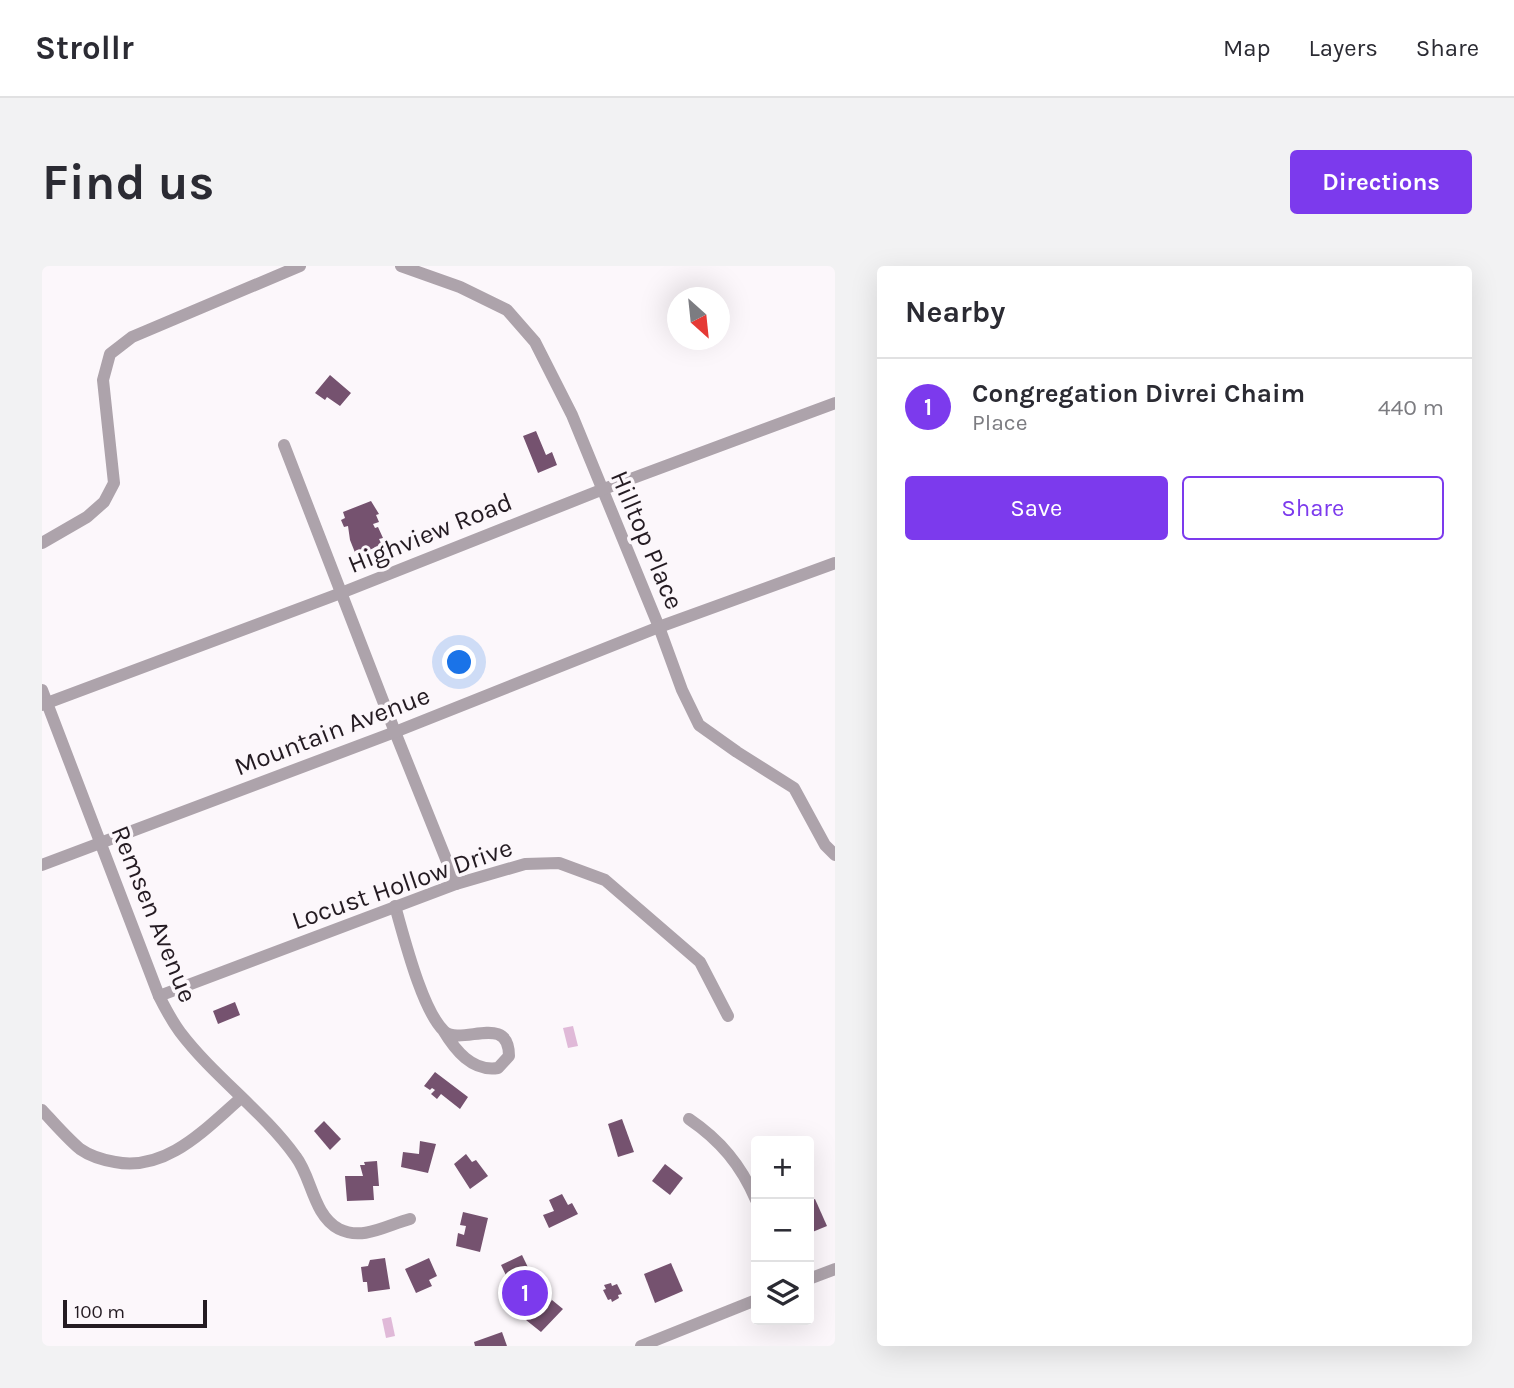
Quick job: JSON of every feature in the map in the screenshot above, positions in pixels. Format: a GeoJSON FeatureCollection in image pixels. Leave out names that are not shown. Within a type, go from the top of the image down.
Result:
{"type":"FeatureCollection","features":[{"type":"Feature","properties":{"kind":"street"},"geometry":{"type":"LineString","coordinates":[[42,543],[87,517],[104,502],[114,483],[103,380],[110,354],[132,337],[300,266]]}},
{"type":"Feature","properties":{"kind":"street","name":"Hilltop Place"},"geometry":{"type":"LineString","coordinates":[[401,266],[428,270],[507,310],[535,342],[572,415],[682,690],[699,725],[794,788],[825,845],[835,855]]}},
{"type":"Feature","properties":{"kind":"street","name":"Highview Road"},"geometry":{"type":"LineString","coordinates":[[45,704],[835,403]]}},
{"type":"Feature","properties":{"kind":"street"},"geometry":{"type":"LineString","coordinates":[[284,445],[456,884]]}},
{"type":"Feature","properties":{"kind":"street","name":"Mountain Avenue"},"geometry":{"type":"LineString","coordinates":[[42,865],[395,732],[659,627],[835,563]]}},
{"type":"Feature","properties":{"kind":"street","name":"Remsen Avenue"},"geometry":{"type":"LineString","coordinates":[[42,690],[45,704],[159,996],[179,1032],[298,1159],[320,1208],[336,1227],[356,1234],[370,1233],[410,1219]]}},
{"type":"Feature","properties":{"kind":"street","name":"Locust Hollow Drive"},"geometry":{"type":"LineString","coordinates":[[159,996],[456,884],[525,864],[559,863],[605,880],[700,962],[728,1016]]}},
{"type":"Feature","properties":{"kind":"street"},"geometry":{"type":"LineString","coordinates":[[395,906],[412,964],[431,1012],[443,1030],[458,1052],[473,1064],[484,1068],[498,1068],[509,1056],[506,1043],[497,1034],[483,1032],[454,1035],[443,1030]]}},
{"type":"Feature","properties":{"kind":"street"},"geometry":{"type":"LineString","coordinates":[[42,1110],[82,1150],[103,1160],[127,1165],[156,1160],[184,1146],[241,1098]]}},
{"type":"Feature","properties":{"kind":"street"},"geometry":{"type":"LineString","coordinates":[[689,1119],[711,1134],[730,1153],[751,1188]]}},
{"type":"Feature","properties":{"kind":"street"},"geometry":{"type":"LineString","coordinates":[[814,1277],[835,1269]]}},
{"type":"Feature","properties":{"kind":"street"},"geometry":{"type":"LineString","coordinates":[[640,1346],[751,1302]]}},
{"type":"Feature","properties":{"kind":"shaded area"},"geometry":{"type":"Polygon","coordinates":[[[573,1026],[578,1046],[568,1048],[563,1028],[573,1026]]]}},
{"type":"Feature","properties":{"kind":"shaded area"},"geometry":{"type":"Polygon","coordinates":[[[391,1317],[395,1336],[386,1338],[382,1319],[391,1317]]]}},
{"type":"Feature","properties":{"kind":"building"},"geometry":{"type":"Polygon","coordinates":[[[330,375],[351,393],[340,406],[315,393],[330,375]]]}},
{"type":"Feature","properties":{"kind":"building"},"geometry":{"type":"Polygon","coordinates":[[[536,431],[546,455],[552,452],[557,465],[538,473],[523,436],[536,431]]]}},
{"type":"Feature","properties":{"kind":"building"},"geometry":{"type":"Polygon","coordinates":[[[371,501],[379,514],[376,515],[379,522],[373,524],[375,528],[378,527],[383,538],[379,539],[382,545],[356,555],[348,526],[344,527],[341,520],[345,518],[343,512],[371,501]]]}},
{"type":"Feature","properties":{"kind":"building"},"geometry":{"type":"Polygon","coordinates":[[[235,1002],[240,1015],[218,1024],[213,1011],[235,1002]]]}},
{"type":"Feature","properties":{"kind":"building"},"geometry":{"type":"Polygon","coordinates":[[[435,1072],[468,1097],[460,1109],[441,1094],[437,1099],[431,1094],[435,1090],[424,1086],[435,1072]]]}},
{"type":"Feature","properties":{"kind":"building"},"geometry":{"type":"Polygon","coordinates":[[[622,1119],[634,1152],[618,1157],[608,1124],[622,1119]]]}},
{"type":"Feature","properties":{"kind":"building"},"geometry":{"type":"Polygon","coordinates":[[[324,1121],[341,1139],[330,1150],[314,1131],[324,1121]]]}},
{"type":"Feature","properties":{"kind":"building"},"geometry":{"type":"Polygon","coordinates":[[[420,1141],[436,1144],[428,1173],[401,1167],[403,1152],[419,1154],[420,1141]]]}},
{"type":"Feature","properties":{"kind":"building"},"geometry":{"type":"Polygon","coordinates":[[[466,1154],[472,1162],[476,1160],[488,1176],[470,1189],[454,1164],[466,1154]]]}},
{"type":"Feature","properties":{"kind":"building"},"geometry":{"type":"Polygon","coordinates":[[[377,1161],[379,1186],[373,1186],[374,1200],[347,1201],[345,1176],[363,1176],[360,1165],[377,1161]]]}},
{"type":"Feature","properties":{"kind":"building"},"geometry":{"type":"Polygon","coordinates":[[[665,1164],[683,1178],[670,1195],[652,1181],[665,1164]]]}},
{"type":"Feature","properties":{"kind":"building"},"geometry":{"type":"Polygon","coordinates":[[[562,1194],[568,1205],[572,1203],[578,1214],[549,1228],[543,1215],[554,1211],[549,1200],[562,1194]]]}},
{"type":"Feature","properties":{"kind":"building"},"geometry":{"type":"Polygon","coordinates":[[[814,1199],[827,1226],[814,1231],[814,1199]]]}},
{"type":"Feature","properties":{"kind":"building"},"geometry":{"type":"Polygon","coordinates":[[[463,1212],[488,1218],[480,1252],[456,1246],[458,1233],[464,1235],[466,1226],[460,1225],[463,1212]]]}},
{"type":"Feature","properties":{"kind":"building"},"geometry":{"type":"Polygon","coordinates":[[[522,1255],[539,1290],[535,1295],[547,1306],[552,1300],[563,1309],[541,1332],[526,1320],[532,1313],[518,1300],[501,1265],[522,1255]]]}},
{"type":"Feature","properties":{"kind":"building"},"geometry":{"type":"Polygon","coordinates":[[[385,1258],[390,1289],[368,1292],[367,1282],[363,1282],[361,1267],[368,1266],[370,1260],[385,1258]]]}},
{"type":"Feature","properties":{"kind":"building"},"geometry":{"type":"Polygon","coordinates":[[[429,1258],[437,1276],[429,1280],[432,1286],[416,1293],[405,1269],[429,1258]]]}},
{"type":"Feature","properties":{"kind":"building"},"geometry":{"type":"Polygon","coordinates":[[[671,1263],[683,1291],[655,1303],[644,1274],[671,1263]]]}},
{"type":"Feature","properties":{"kind":"building"},"geometry":{"type":"Polygon","coordinates":[[[611,1283],[612,1286],[617,1284],[622,1294],[612,1302],[603,1290],[606,1289],[604,1285],[611,1283]]]}},
{"type":"Feature","properties":{"kind":"building"},"geometry":{"type":"Polygon","coordinates":[[[502,1332],[507,1346],[475,1346],[474,1342],[502,1332]]]}},
{"type":"Feature","properties":{"kind":"place","name":"Congregation Divrei Chaim"},"geometry":{"type":"Point","coordinates":[525,1293]}}]}
